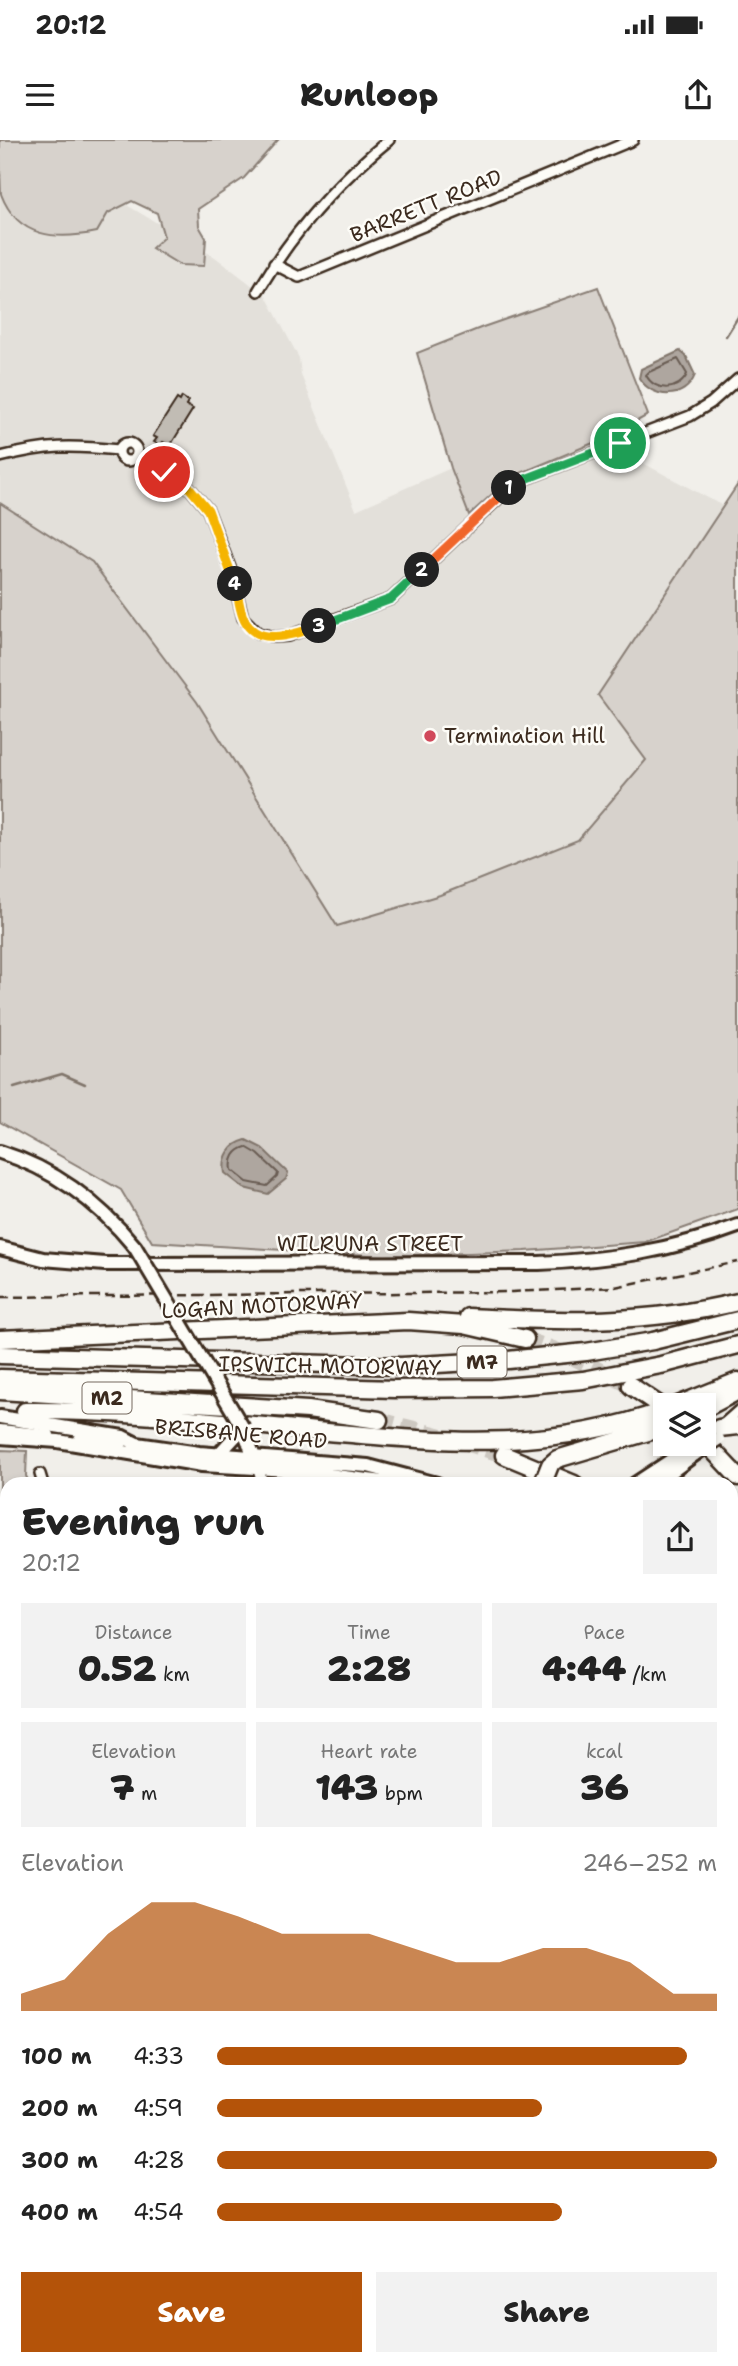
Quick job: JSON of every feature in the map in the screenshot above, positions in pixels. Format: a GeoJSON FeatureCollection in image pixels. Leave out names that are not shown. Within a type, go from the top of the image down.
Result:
{"type":"FeatureCollection","features":[{"type":"Feature","properties":{"kind":"highway"},"geometry":{"type":"LineString","coordinates":[[442,1322],[465,1317],[556,1322],[621,1321],[678,1314],[738,1302]]}},
{"type":"Feature","properties":{"kind":"highway","name":"IPSWICH MOTORWAY"},"geometry":{"type":"LineString","coordinates":[[0,1355],[401,1366],[586,1352],[653,1341],[738,1320]]}},
{"type":"Feature","properties":{"kind":"highway","name":"LOGAN MOTORWAY"},"geometry":{"type":"LineString","coordinates":[[0,1339],[381,1321],[442,1322],[483,1328],[525,1339]]}},
{"type":"Feature","properties":{"kind":"highway","name":"IPSWICH MOTORWAY"},"geometry":{"type":"LineString","coordinates":[[0,1378],[395,1389],[481,1388],[583,1380],[738,1345]]}},
{"type":"Feature","properties":{"kind":"highway"},"geometry":{"type":"LineString","coordinates":[[708,1393],[738,1381]]}},
{"type":"Feature","properties":{"kind":"highway"},"geometry":{"type":"LineString","coordinates":[[631,1386],[653,1402]]}},
{"type":"Feature","properties":{"kind":"highway","name":"M2"},"geometry":{"type":"LineString","coordinates":[[0,1391],[297,1409],[379,1420]]}},
{"type":"Feature","properties":{"kind":"highway"},"geometry":{"type":"LineString","coordinates":[[716,1403],[738,1391]]}},
{"type":"Feature","properties":{"kind":"highway"},"geometry":{"type":"LineString","coordinates":[[25,1411],[93,1412],[471,1442],[571,1436],[653,1414]]}},
{"type":"Feature","properties":{"kind":"highway"},"geometry":{"type":"LineString","coordinates":[[545,1477],[550,1465],[562,1457],[653,1430]]}},
{"type":"Feature","properties":{"kind":"highway"},"geometry":{"type":"LineString","coordinates":[[716,1436],[738,1477]]}},
{"type":"Feature","properties":{"kind":"highway"},"geometry":{"type":"LineString","coordinates":[[504,1455],[557,1477]]}},
{"type":"Feature","properties":{"kind":"main road"},"geometry":{"type":"LineString","coordinates":[[0,1152],[38,1167],[71,1186],[107,1215],[135,1247],[243,1432],[257,1463]]}},
{"type":"Feature","properties":{"kind":"main road","name":"WILRUNA STREET"},"geometry":{"type":"LineString","coordinates":[[0,1248],[43,1259],[105,1264],[538,1263],[594,1261],[653,1253],[738,1226]]}},
{"type":"Feature","properties":{"kind":"main road","name":"BRISBANE ROAD"},"geometry":{"type":"LineString","coordinates":[[0,1417],[123,1437],[137,1444],[341,1477]]}},
{"type":"Feature","properties":{"kind":"main road"},"geometry":{"type":"LineString","coordinates":[[218,1455],[243,1432]]}},
{"type":"Feature","properties":{"kind":"main road","name":"BRISBANE ROAD"},"geometry":{"type":"LineString","coordinates":[[0,1437],[58,1441],[202,1465],[257,1463],[368,1466],[410,1477]]}},
{"type":"Feature","properties":{"kind":"main road"},"geometry":{"type":"LineString","coordinates":[[646,1477],[680,1456]]}},
{"type":"Feature","properties":{"kind":"main road"},"geometry":{"type":"LineString","coordinates":[[663,1477],[689,1456]]}},
{"type":"Feature","properties":{"kind":"main road"},"geometry":{"type":"LineString","coordinates":[[291,1477],[300,1472]]}},
{"type":"Feature","properties":{"kind":"street"},"geometry":{"type":"LineString","coordinates":[[258,291],[310,215],[348,174],[388,140]]}},
{"type":"Feature","properties":{"kind":"street","name":"BARRETT ROAD"},"geometry":{"type":"LineString","coordinates":[[274,264],[299,277],[632,140]]}},
{"type":"Feature","properties":{"kind":"street"},"geometry":{"type":"LineString","coordinates":[[0,457],[67,445],[120,450],[125,443],[130,443],[137,448],[136,456],[188,486],[208,510],[231,570],[243,618],[258,633],[275,637],[297,634],[391,599],[515,483],[690,416],[711,403],[738,379]]}},
{"type":"Feature","properties":{"kind":"street"},"geometry":{"type":"LineString","coordinates":[[0,1430],[137,1444]]}},
{"type":"Feature","properties":{"kind":"street"},"geometry":{"type":"LineString","coordinates":[[257,1463],[261,1477]]}},
{"type":"Feature","properties":{"kind":"shaded area"},"geometry":{"type":"Polygon","coordinates":[[[0,140],[16,140],[215,257],[266,296],[299,358],[301,375],[356,510],[451,468],[470,514],[511,477],[610,436],[626,454],[723,506],[598,695],[646,760],[578,840],[440,895],[337,926],[197,702],[92,562],[0,503],[0,140]]]}},
{"type":"Feature","properties":{"kind":"shaded area"},"geometry":{"type":"Polygon","coordinates":[[[0,140],[278,140],[244,178],[198,209],[199,226],[206,238],[204,266],[180,265],[152,248],[164,237],[157,213],[132,201],[108,213],[97,232],[68,236],[40,233],[28,228],[8,209],[1,194],[0,140]]]}},
{"type":"Feature","properties":{"kind":"shaded area"},"geometry":{"type":"Polygon","coordinates":[[[598,287],[648,415],[610,436],[511,477],[469,515],[451,468],[417,353],[598,287]]]}},
{"type":"Feature","properties":{"kind":"shaded area"},"geometry":{"type":"Polygon","coordinates":[[[738,484],[738,1209],[645,1242],[525,1251],[385,1256],[152,1242],[121,1190],[0,1122],[0,503],[92,562],[197,702],[337,926],[440,895],[578,840],[646,760],[598,695],[738,484]]]}},
{"type":"Feature","properties":{"kind":"shaded area"},"geometry":{"type":"Polygon","coordinates":[[[0,1450],[27,1451],[26,1477],[0,1477],[0,1450]]]}},
{"type":"Feature","properties":{"kind":"water"},"geometry":{"type":"Polygon","coordinates":[[[680,351],[686,356],[695,375],[684,389],[676,393],[660,393],[645,385],[639,378],[641,369],[680,351]]]}},
{"type":"Feature","properties":{"kind":"water"},"geometry":{"type":"Polygon","coordinates":[[[246,1140],[262,1148],[288,1173],[286,1179],[268,1194],[244,1188],[225,1173],[228,1152],[246,1140]]]}},
{"type":"Feature","properties":{"kind":"building"},"geometry":{"type":"Polygon","coordinates":[[[182,397],[188,401],[186,405],[193,409],[170,446],[163,442],[160,445],[154,442],[157,438],[153,436],[177,399],[180,401],[182,397]]]}},
{"type":"Feature","properties":{"kind":"waterway"},"geometry":{"type":"LineString","coordinates":[[726,336],[738,317]]}},
{"type":"Feature","properties":{"kind":"waterway"},"geometry":{"type":"LineString","coordinates":[[14,1088],[62,1074],[85,1084]]}},
{"type":"Feature","properties":{"kind":"tunnel"},"geometry":{"type":"LineString","coordinates":[[525,1339],[564,1353],[631,1386]]}},
{"type":"Feature","properties":{"kind":"tunnel"},"geometry":{"type":"LineString","coordinates":[[379,1420],[442,1436]]}},
{"type":"Feature","properties":{"kind":"tunnel"},"geometry":{"type":"LineString","coordinates":[[463,1442],[504,1455]]}},
{"type":"Feature","properties":{"kind":"railway"},"geometry":{"type":"LineString","coordinates":[[0,1297],[512,1292],[615,1287],[738,1262]]}},
{"type":"Feature","properties":{"kind":"place","name":"Termination Hill"},"geometry":{"type":"Point","coordinates":[430,736]}},
{"type":"Feature","properties":{"kind":"route"},"geometry":{"type":"LineString","coordinates":[[164,472],[188,486],[208,510],[231,570],[243,618],[258,633],[275,637],[297,634],[391,599],[515,483],[620,443]]}}]}
